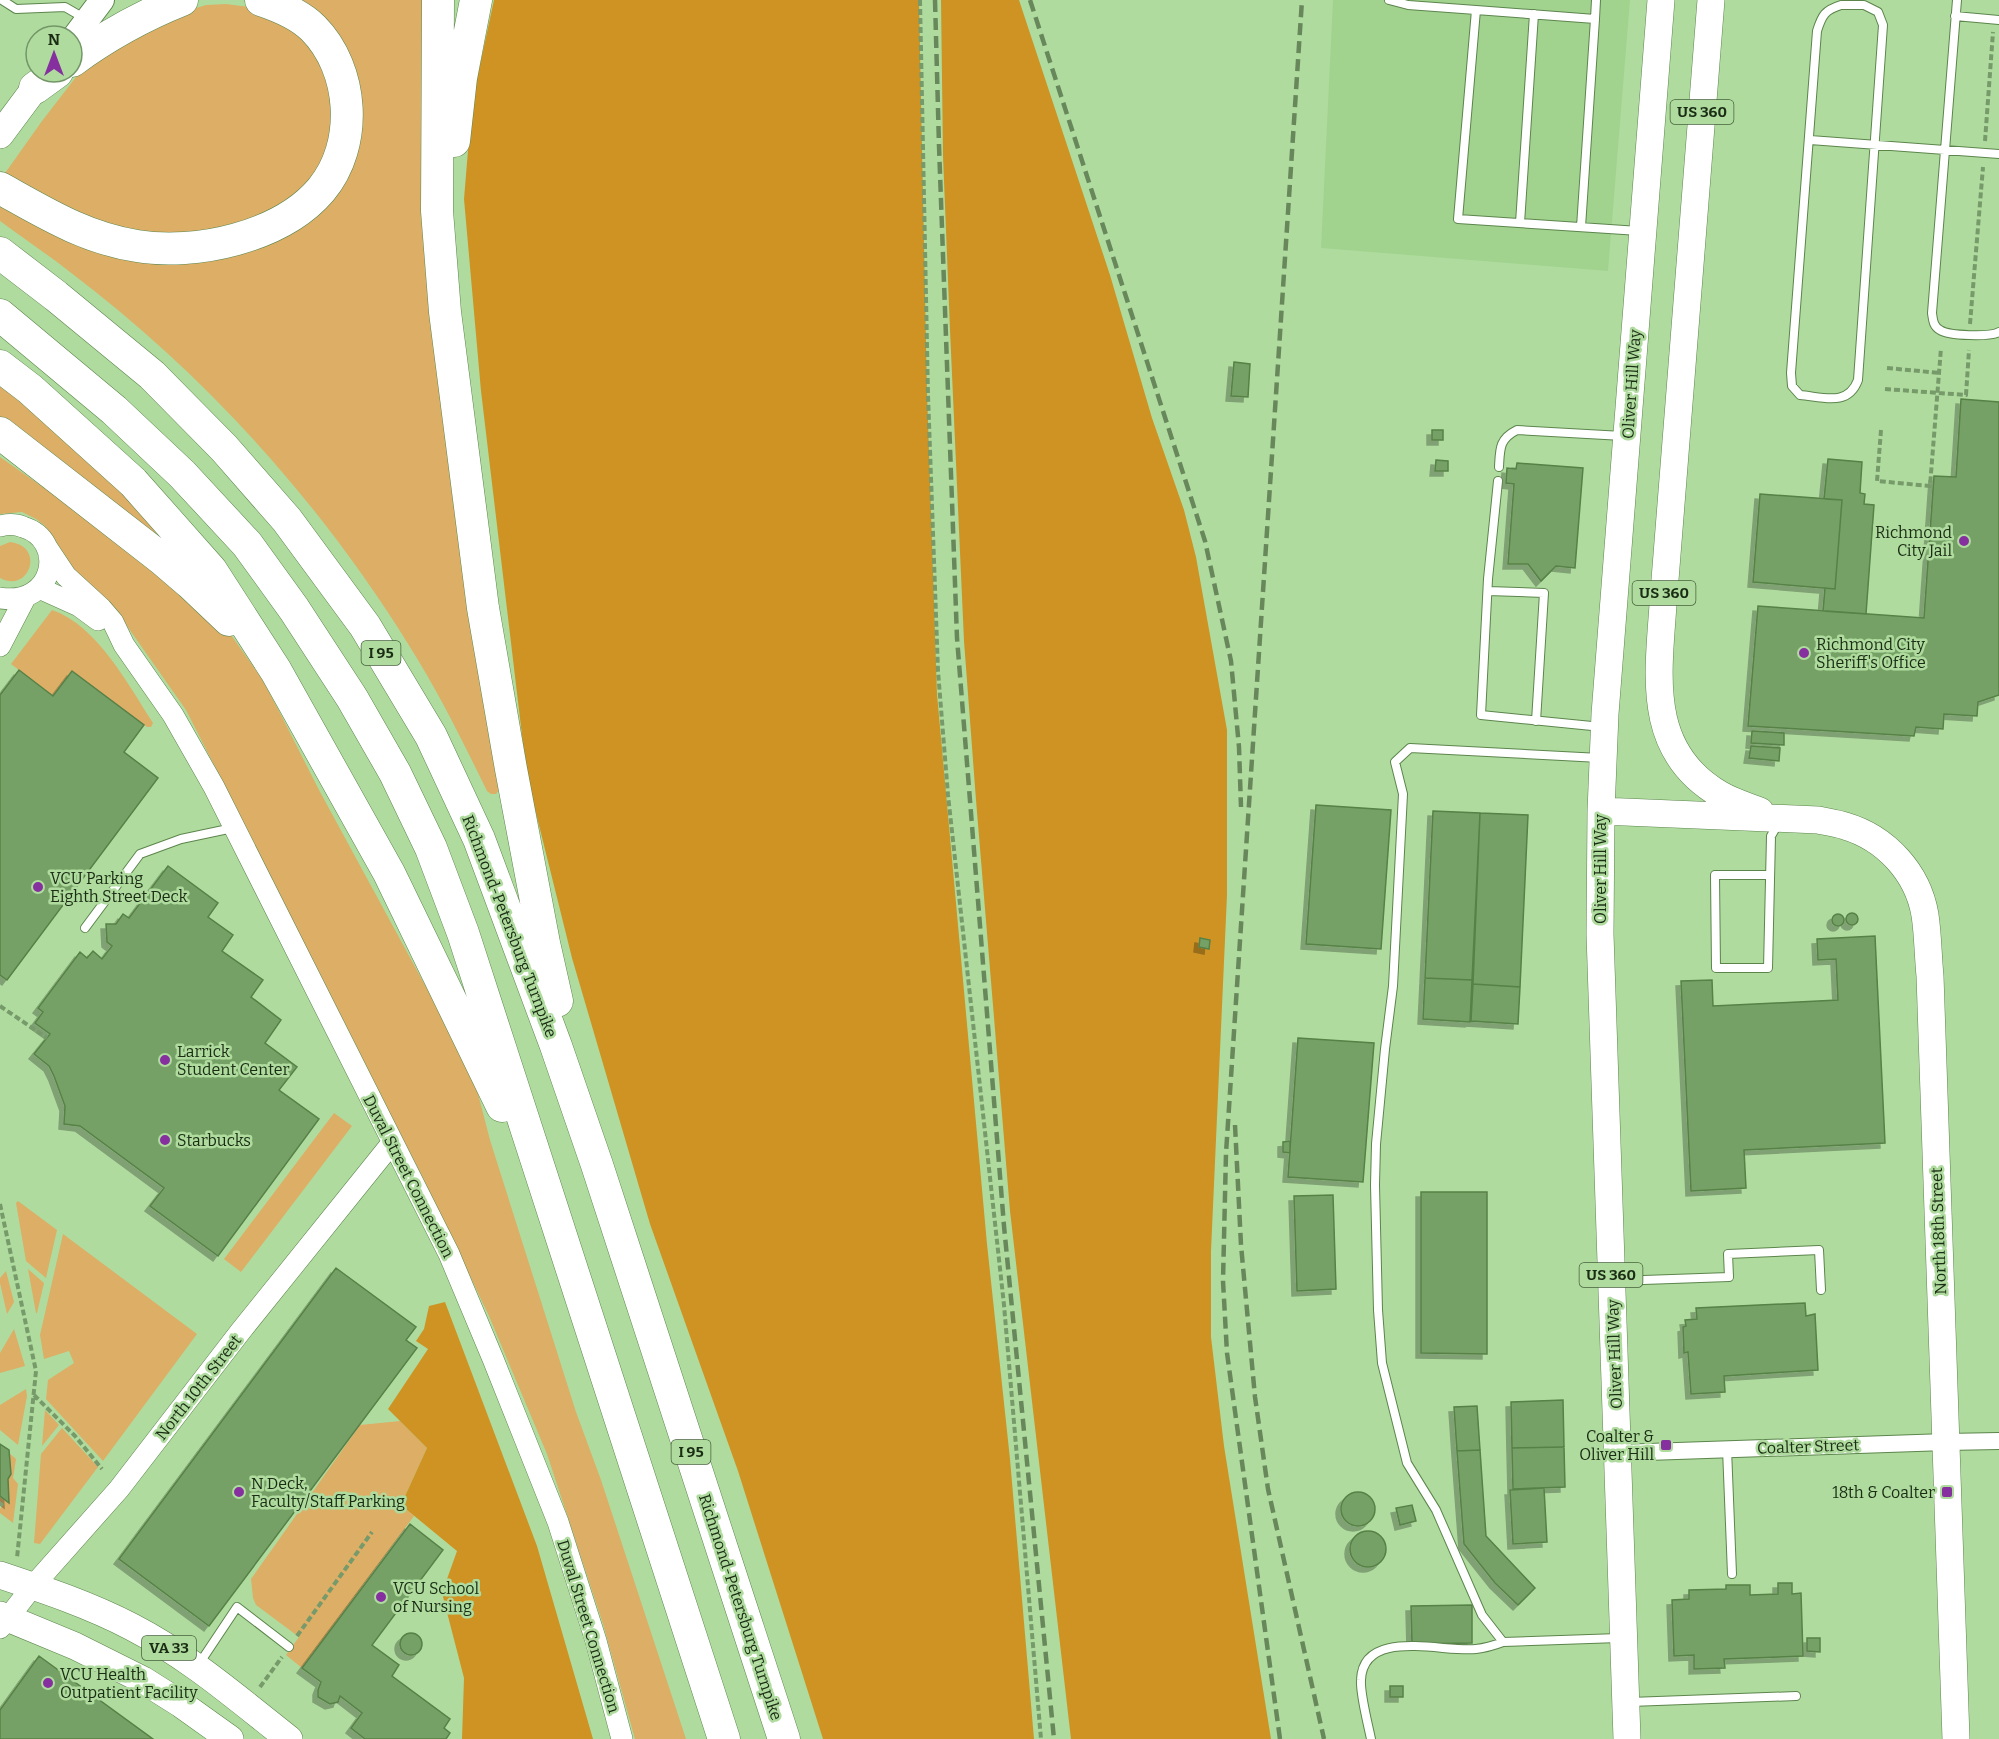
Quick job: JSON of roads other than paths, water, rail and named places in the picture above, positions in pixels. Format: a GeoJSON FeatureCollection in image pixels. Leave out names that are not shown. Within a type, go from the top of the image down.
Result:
{"type":"FeatureCollection","features":[{"type":"Feature","properties":{"kind":"highway"},"geometry":{"type":"LineString","coordinates":[[84,53],[119,30],[168,6],[201,0]]}},
{"type":"Feature","properties":{"kind":"highway"},"geometry":{"type":"LineString","coordinates":[[0,188],[66,225],[106,240],[138,247],[171,250],[209,245],[243,237],[271,226],[298,211],[322,189],[333,173],[341,154],[346,117],[345,96],[335,59],[312,27],[295,14],[261,0]]}},
{"type":"Feature","properties":{"kind":"highway"},"geometry":{"type":"LineString","coordinates":[[438,0],[437,211],[445,312],[483,608],[544,943],[597,1165]]}},
{"type":"Feature","properties":{"kind":"highway"},"geometry":{"type":"LineString","coordinates":[[445,312],[456,117],[476,0]]}},
{"type":"Feature","properties":{"kind":"highway","name":"Richmond-Petersburg Turnpike"},"geometry":{"type":"LineString","coordinates":[[0,253],[152,375],[224,448],[287,520],[365,626],[431,736],[479,838],[556,1046],[784,1739]]}},
{"type":"Feature","properties":{"kind":"highway"},"geometry":{"type":"LineString","coordinates":[[0,315],[114,410],[198,491],[247,544],[294,609],[352,698],[395,773],[431,848],[463,933],[724,1739]]}},
{"type":"Feature","properties":{"kind":"highway"},"geometry":{"type":"LineString","coordinates":[[0,366],[30,389],[133,482],[211,570],[276,671],[389,873],[548,1198]]}},
{"type":"Feature","properties":{"kind":"highway"},"geometry":{"type":"LineString","coordinates":[[0,433],[190,583],[218,609],[276,671]]}},
{"type":"Feature","properties":{"kind":"main road"},"geometry":{"type":"LineString","coordinates":[[84,24],[102,0]]}},
{"type":"Feature","properties":{"kind":"main road","name":"Oliver Hill Way"},"geometry":{"type":"LineString","coordinates":[[1628,1739],[1600,934],[1600,811],[1626,436],[1661,0]]}},
{"type":"Feature","properties":{"kind":"main road","name":"US 360"},"geometry":{"type":"LineString","coordinates":[[1711,0],[1663,604],[1659,696],[1666,732],[1674,748],[1695,776],[1722,795],[1781,818]]}},
{"type":"Feature","properties":{"kind":"main road"},"geometry":{"type":"LineString","coordinates":[[0,135],[41,84]]}},
{"type":"Feature","properties":{"kind":"main road","name":"North 18th Street"},"geometry":{"type":"LineString","coordinates":[[1600,811],[1818,820],[1844,825],[1882,844],[1898,859],[1915,884],[1925,913],[1930,976],[1956,1739]]}},
{"type":"Feature","properties":{"kind":"main road","name":"VA 33"},"geometry":{"type":"LineString","coordinates":[[16,1580],[112,1617],[155,1640],[197,1667],[289,1739]]}},
{"type":"Feature","properties":{"kind":"main road","name":"VA 33"},"geometry":{"type":"LineString","coordinates":[[3,1620],[75,1646],[143,1680],[230,1739]]}},
{"type":"Feature","properties":{"kind":"street","name":"Duval Street Connection"},"geometry":{"type":"LineString","coordinates":[[0,526],[17,525],[29,528],[39,536],[66,576],[113,622],[124,645],[173,715],[214,787],[449,1254],[558,1522],[596,1641],[622,1739]]}},
{"type":"Feature","properties":{"kind":"street"},"geometry":{"type":"LineString","coordinates":[[0,646],[19,612],[49,571],[50,559],[46,546]]}},
{"type":"Feature","properties":{"kind":"street","name":"Duval Street Connection"},"geometry":{"type":"LineString","coordinates":[[32,593],[79,606],[102,623],[124,645]]}},
{"type":"Feature","properties":{"kind":"street"},"geometry":{"type":"LineString","coordinates":[[0,598],[12,600],[32,593]]}},
{"type":"Feature","properties":{"kind":"street","name":"North 10th Street"},"geometry":{"type":"LineString","coordinates":[[3,1620],[16,1580],[119,1490],[240,1332],[392,1143]]}},
{"type":"Feature","properties":{"kind":"street","name":"Coalter Street"},"geometry":{"type":"LineString","coordinates":[[1618,1453],[1999,1441]]}},
{"type":"Feature","properties":{"kind":"lane"},"geometry":{"type":"LineString","coordinates":[[2,0],[16,9],[63,3],[87,20]]}},
{"type":"Feature","properties":{"kind":"lane"},"geometry":{"type":"LineString","coordinates":[[1389,0],[1408,4],[1595,19]]}},
{"type":"Feature","properties":{"kind":"lane"},"geometry":{"type":"LineString","coordinates":[[1581,227],[1596,0]]}},
{"type":"Feature","properties":{"kind":"lane"},"geometry":{"type":"LineString","coordinates":[[1957,0],[1933,322],[1937,329],[1944,332],[1987,336],[1999,332]]}},
{"type":"Feature","properties":{"kind":"lane"},"geometry":{"type":"LineString","coordinates":[[1864,4],[1878,12],[1882,25],[1858,380],[1854,391],[1842,398],[1800,395],[1792,386],[1791,373],[1810,140],[1817,31],[1821,18],[1830,8],[1864,4]]}},
{"type":"Feature","properties":{"kind":"lane"},"geometry":{"type":"LineString","coordinates":[[1476,10],[1458,219],[1642,231]]}},
{"type":"Feature","properties":{"kind":"lane"},"geometry":{"type":"LineString","coordinates":[[1521,223],[1534,14]]}},
{"type":"Feature","properties":{"kind":"lane"},"geometry":{"type":"LineString","coordinates":[[1955,16],[1999,20]]}},
{"type":"Feature","properties":{"kind":"lane"},"geometry":{"type":"LineString","coordinates":[[1810,140],[1999,154]]}},
{"type":"Feature","properties":{"kind":"lane"},"geometry":{"type":"LineString","coordinates":[[1499,467],[1500,449],[1506,435],[1517,430],[1626,436]]}},
{"type":"Feature","properties":{"kind":"lane"},"geometry":{"type":"LineString","coordinates":[[1498,481],[1488,591],[1481,715],[1605,728]]}},
{"type":"Feature","properties":{"kind":"lane"},"geometry":{"type":"LineString","coordinates":[[1488,591],[1544,593],[1536,721]]}},
{"type":"Feature","properties":{"kind":"lane"},"geometry":{"type":"LineString","coordinates":[[1503,1642],[1482,1615],[1436,1510],[1407,1463],[1382,1363],[1378,1311],[1375,1185],[1376,1144],[1393,986],[1403,794],[1395,762],[1410,747],[1603,758]]}},
{"type":"Feature","properties":{"kind":"lane"},"geometry":{"type":"LineString","coordinates":[[1770,875],[1715,875],[1716,968],[1768,968],[1771,836],[1781,818]]}},
{"type":"Feature","properties":{"kind":"lane"},"geometry":{"type":"LineString","coordinates":[[85,928],[140,854],[181,838],[234,828]]}},
{"type":"Feature","properties":{"kind":"lane"},"geometry":{"type":"LineString","coordinates":[[1612,1282],[1729,1276],[1728,1254],[1819,1250],[1821,1290]]}},
{"type":"Feature","properties":{"kind":"lane"},"geometry":{"type":"LineString","coordinates":[[1727,1449],[1732,1574]]}},
{"type":"Feature","properties":{"kind":"lane"},"geometry":{"type":"LineString","coordinates":[[197,1667],[237,1607],[289,1647]]}},
{"type":"Feature","properties":{"kind":"lane"},"geometry":{"type":"LineString","coordinates":[[1371,1739],[1361,1680],[1365,1662],[1381,1649],[1403,1646],[1476,1649],[1503,1642],[1624,1638]]}},
{"type":"Feature","properties":{"kind":"lane"},"geometry":{"type":"LineString","coordinates":[[1626,1702],[1796,1696]]}},
{"type":"Feature","properties":{"kind":"railway"},"geometry":{"type":"LineString","coordinates":[[935,0],[957,638],[1004,1226],[1054,1739]]}},
{"type":"Feature","properties":{"kind":"railway"},"geometry":{"type":"LineString","coordinates":[[1030,0],[1205,541],[1231,661],[1239,747],[1241,807]]}},
{"type":"Feature","properties":{"kind":"railway"},"geometry":{"type":"LineString","coordinates":[[1280,1739],[1227,1353],[1223,1281],[1226,1153],[1302,0]]}},
{"type":"Feature","properties":{"kind":"railway"},"geometry":{"type":"LineString","coordinates":[[1235,1125],[1241,1245],[1255,1397],[1268,1489],[1324,1739]]}},
{"type":"Feature","properties":{"kind":"place","name":"Richmond City Jail"},"geometry":{"type":"Point","coordinates":[1964,541]}},
{"type":"Feature","properties":{"kind":"place","name":"Richmond City Sheriff's Office"},"geometry":{"type":"Point","coordinates":[1804,653]}},
{"type":"Feature","properties":{"kind":"place","name":"VCU Parking Eighth Street Deck"},"geometry":{"type":"Point","coordinates":[38,887]}},
{"type":"Feature","properties":{"kind":"place","name":"Larrick Student Center"},"geometry":{"type":"Point","coordinates":[165,1060]}},
{"type":"Feature","properties":{"kind":"place","name":"Starbucks"},"geometry":{"type":"Point","coordinates":[165,1140]}},
{"type":"Feature","properties":{"kind":"place","name":"Coalter & Oliver Hill"},"geometry":{"type":"Point","coordinates":[1666,1445]}},
{"type":"Feature","properties":{"kind":"place","name":"N Deck, Faculty/Staff Parking"},"geometry":{"type":"Point","coordinates":[239,1492]}},
{"type":"Feature","properties":{"kind":"place","name":"18th & Coalter"},"geometry":{"type":"Point","coordinates":[1947,1492]}},
{"type":"Feature","properties":{"kind":"place","name":"VCU School of Nursing"},"geometry":{"type":"Point","coordinates":[381,1597]}},
{"type":"Feature","properties":{"kind":"place","name":"VCU Health Outpatient Facility"},"geometry":{"type":"Point","coordinates":[48,1683]}}]}
